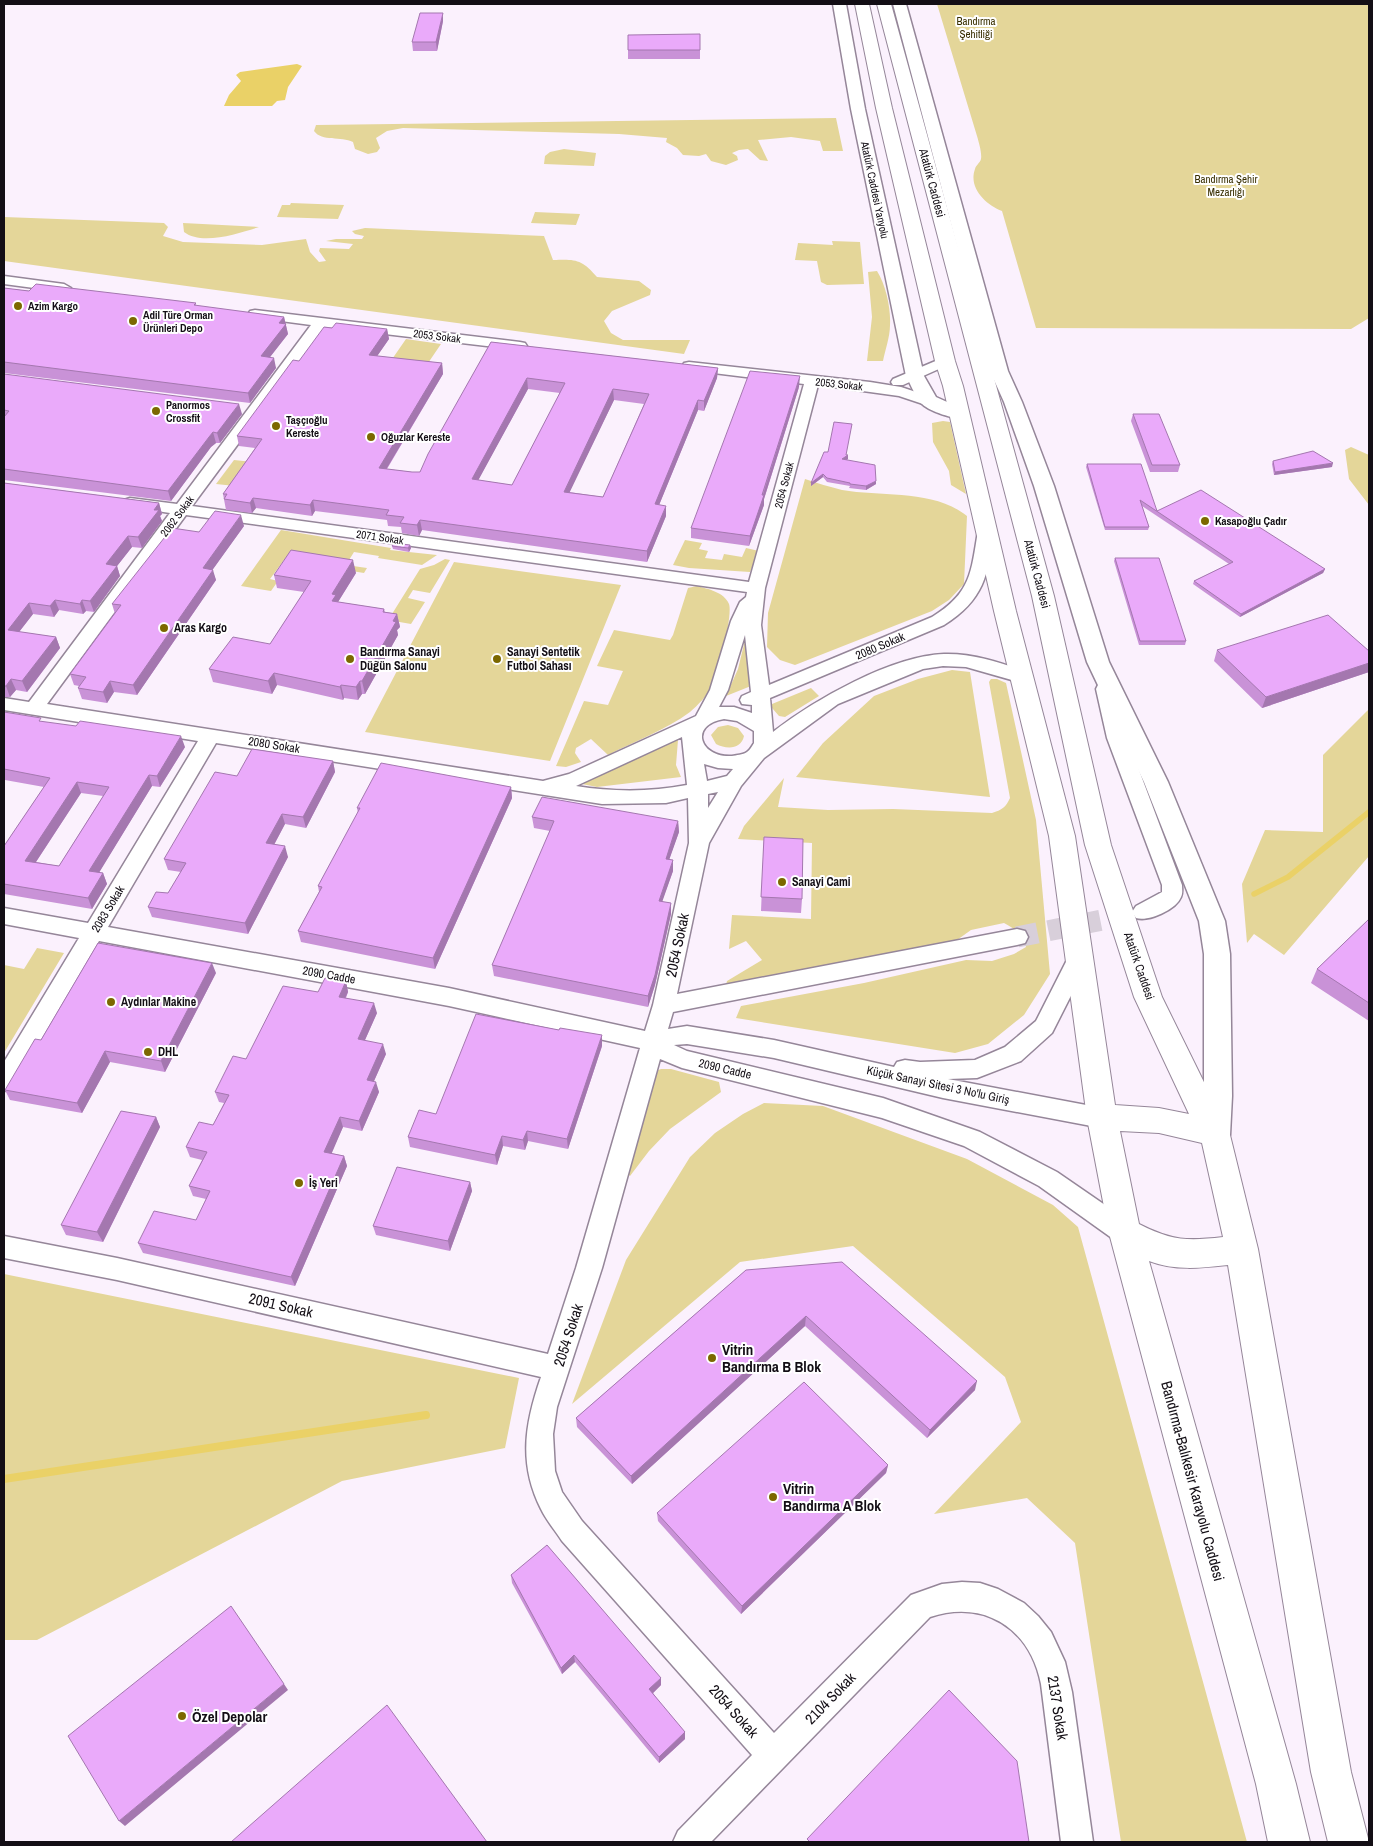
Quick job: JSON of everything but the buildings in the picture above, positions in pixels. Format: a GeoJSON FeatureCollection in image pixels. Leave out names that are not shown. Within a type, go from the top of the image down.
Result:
{"type":"FeatureCollection","features":[{"type":"Feature","properties":{"kind":"highway"},"geometry":{"type":"LineString","coordinates":[[862,4],[884,108],[1062,836],[1102,1118],[1165,1120],[1192,1126],[1215,1135],[1242,1249],[1331,1772],[1349,1842]]}},
{"type":"Feature","properties":{"kind":"highway","name":"Atatürk Caddesi"},"geometry":{"type":"LineString","coordinates":[[884,4],[1043,596],[1098,845],[1148,997],[1215,1135]]}},
{"type":"Feature","properties":{"kind":"highway","name":"Bandırma-Balıkesir Karayolu Caddesi"},"geometry":{"type":"LineString","coordinates":[[1102,1118],[1125,1233],[1276,1784],[1289,1842]]}},
{"type":"Feature","properties":{"kind":"highway"},"geometry":{"type":"LineString","coordinates":[[1125,1233],[1158,1250],[1193,1255],[1242,1249]]}},
{"type":"Feature","properties":{"kind":"main road","name":"Atatürk Caddesi Yanyolu"},"geometry":{"type":"LineString","coordinates":[[838,4],[858,109],[916,376],[929,400]]}},
{"type":"Feature","properties":{"kind":"main road","name":"Atatürk Caddesi"},"geometry":{"type":"LineString","coordinates":[[899,4],[999,371],[1013,402],[1044,486],[1098,662],[1156,782],[1212,921],[1217,954],[1218,1066],[1215,1135]]}},
{"type":"Feature","properties":{"kind":"main road"},"geometry":{"type":"LineString","coordinates":[[929,400],[958,414]]}},
{"type":"Feature","properties":{"kind":"street"},"geometry":{"type":"LineString","coordinates":[[4,280],[75,290]]}},
{"type":"Feature","properties":{"kind":"street","name":"2053 Sokak"},"geometry":{"type":"LineString","coordinates":[[241,312],[535,348]]}},
{"type":"Feature","properties":{"kind":"street","name":"2062 Sokak"},"geometry":{"type":"LineString","coordinates":[[34,708],[320,323]]}},
{"type":"Feature","properties":{"kind":"street"},"geometry":{"type":"LineString","coordinates":[[870,387],[898,382],[916,376],[945,361]]}},
{"type":"Feature","properties":{"kind":"street","name":"2053 Sokak"},"geometry":{"type":"LineString","coordinates":[[676,365],[870,387]]}},
{"type":"Feature","properties":{"kind":"street","name":"2054 Sokak"},"geometry":{"type":"LineString","coordinates":[[699,843],[733,782],[764,744],[765,736],[762,728],[758,664],[752,626],[756,588],[812,381]]}},
{"type":"Feature","properties":{"kind":"street"},"geometry":{"type":"LineString","coordinates":[[870,387],[909,394],[929,400]]}},
{"type":"Feature","properties":{"kind":"street"},"geometry":{"type":"LineString","coordinates":[[236,407],[256,410]]}},
{"type":"Feature","properties":{"kind":"street","name":"2071 Sokak"},"geometry":{"type":"LineString","coordinates":[[112,500],[756,588]]}},
{"type":"Feature","properties":{"kind":"street","name":"2080 Sokak"},"geometry":{"type":"LineString","coordinates":[[722,713],[760,695],[938,621],[961,605],[974,586],[981,562],[986,531]]}},
{"type":"Feature","properties":{"kind":"street","name":"2054 Sokak"},"geometry":{"type":"LineString","coordinates":[[756,588],[740,621],[719,690],[691,735],[698,790],[699,843],[664,1004],[589,1268],[544,1408],[539,1434],[541,1471],[551,1500],[572,1531],[774,1756]]}},
{"type":"Feature","properties":{"kind":"street"},"geometry":{"type":"LineString","coordinates":[[692,743],[697,751],[716,762],[728,763],[755,755],[799,721],[833,699],[894,672],[933,661],[964,662],[982,665],[998,668],[1022,677]]}},
{"type":"Feature","properties":{"kind":"street"},"geometry":{"type":"LineString","coordinates":[[1098,662],[1117,738],[1172,885],[1172,894],[1165,902],[1155,908],[1142,912]]}},
{"type":"Feature","properties":{"kind":"street"},"geometry":{"type":"LineString","coordinates":[[758,664],[772,674],[801,678]]}},
{"type":"Feature","properties":{"kind":"street","name":"2080 Sokak"},"geometry":{"type":"LineString","coordinates":[[4,704],[602,797],[666,796],[733,782]]}},
{"type":"Feature","properties":{"kind":"street"},"geometry":{"type":"LineString","coordinates":[[702,720],[722,713],[746,716],[762,728]]}},
{"type":"Feature","properties":{"kind":"street","name":"2080 Sokak"},"geometry":{"type":"LineString","coordinates":[[543,788],[574,780],[702,720]]}},
{"type":"Feature","properties":{"kind":"street","name":"2083 Sokak"},"geometry":{"type":"LineString","coordinates":[[4,1082],[211,736]]}},
{"type":"Feature","properties":{"kind":"street","name":"2090 Cadde"},"geometry":{"type":"LineString","coordinates":[[4,916],[449,996],[653,1042],[682,1060],[772,1080]]}},
{"type":"Feature","properties":{"kind":"street"},"geometry":{"type":"LineString","coordinates":[[664,1004],[1017,937]]}},
{"type":"Feature","properties":{"kind":"street"},"geometry":{"type":"LineString","coordinates":[[831,1060],[920,1071],[977,1069],[1004,1058],[1013,1054],[1044,1027],[1079,958]]}},
{"type":"Feature","properties":{"kind":"street","name":"2090 Cadde"},"geometry":{"type":"LineString","coordinates":[[653,1042],[674,1036],[687,1035],[774,1049]]}},
{"type":"Feature","properties":{"kind":"street"},"geometry":{"type":"LineString","coordinates":[[774,1049],[780,1056],[782,1064],[779,1072],[772,1080],[884,1108],[972,1139],[1048,1179],[1125,1233]]}},
{"type":"Feature","properties":{"kind":"street","name":"Küçük Sanayi Sitesi 3 No'lu Giriş"},"geometry":{"type":"LineString","coordinates":[[774,1049],[831,1060],[943,1088],[1102,1118]]}},
{"type":"Feature","properties":{"kind":"street","name":"2091 Sokak"},"geometry":{"type":"LineString","coordinates":[[4,1247],[117,1269],[557,1368]]}},
{"type":"Feature","properties":{"kind":"street","name":"2104 Sokak"},"geometry":{"type":"LineString","coordinates":[[689,1842],[921,1604],[940,1597],[960,1595],[989,1600]]}},
{"type":"Feature","properties":{"kind":"street","name":"2137 Sokak"},"geometry":{"type":"LineString","coordinates":[[989,1600],[1017,1616],[1037,1637],[1051,1664],[1057,1693],[1077,1842]]}},
{"type":"Feature","properties":{"kind":"green space","name":"Bandırma Şehir Mezarlığı"},"geometry":{"type":"Polygon","coordinates":[[[937,4],[1369,4],[1369,318],[1351,329],[1036,328],[1002,211],[990,205],[980,195],[974,183],[975,169],[981,159],[980,148],[937,4]]]}},
{"type":"Feature","properties":{"kind":"green space"},"geometry":{"type":"Polygon","coordinates":[[[836,118],[843,151],[823,151],[820,141],[791,137],[758,140],[768,161],[760,160],[748,149],[732,153],[737,156],[738,160],[726,165],[711,161],[706,154],[699,156],[683,155],[677,148],[666,142],[667,138],[619,134],[403,128],[387,131],[376,138],[380,148],[377,152],[368,154],[355,149],[353,142],[322,137],[314,131],[316,125],[836,118]]]}},
{"type":"Feature","properties":{"kind":"green space"},"geometry":{"type":"Polygon","coordinates":[[[564,149],[596,153],[594,166],[544,164],[545,156],[550,152],[564,149]]]}},
{"type":"Feature","properties":{"kind":"green space"},"geometry":{"type":"Polygon","coordinates":[[[291,203],[344,205],[338,219],[277,217],[282,205],[290,205],[291,203]]]}},
{"type":"Feature","properties":{"kind":"green space"},"geometry":{"type":"Polygon","coordinates":[[[535,212],[580,214],[576,225],[531,223],[535,212]]]}},
{"type":"Feature","properties":{"kind":"green space"},"geometry":{"type":"Polygon","coordinates":[[[4,217],[164,223],[168,227],[163,236],[183,242],[262,245],[306,239],[310,252],[319,262],[326,261],[319,251],[320,248],[349,249],[353,244],[326,241],[362,239],[364,236],[355,234],[352,231],[365,228],[544,236],[553,260],[578,261],[597,277],[639,281],[651,290],[650,295],[612,311],[604,321],[611,333],[623,340],[690,340],[684,354],[4,261],[4,217]]]}},
{"type":"Feature","properties":{"kind":"green space"},"geometry":{"type":"Polygon","coordinates":[[[183,223],[259,227],[221,237],[201,238],[184,232],[183,223]]]}},
{"type":"Feature","properties":{"kind":"green space"},"geometry":{"type":"Polygon","coordinates":[[[832,241],[860,242],[864,284],[827,285],[821,282],[817,261],[795,260],[798,243],[833,245],[832,241]]]}},
{"type":"Feature","properties":{"kind":"green space"},"geometry":{"type":"Polygon","coordinates":[[[877,271],[887,297],[890,312],[890,330],[883,361],[867,361],[872,317],[868,272],[877,271]]]}},
{"type":"Feature","properties":{"kind":"green space"},"geometry":{"type":"Polygon","coordinates":[[[406,339],[441,344],[424,369],[388,365],[406,339]]]}},
{"type":"Feature","properties":{"kind":"green space"},"geometry":{"type":"Polygon","coordinates":[[[950,422],[966,494],[951,485],[949,471],[933,442],[932,423],[950,422]]]}},
{"type":"Feature","properties":{"kind":"green space"},"geometry":{"type":"Polygon","coordinates":[[[1351,447],[1369,455],[1369,505],[1349,479],[1345,450],[1351,447]]]}},
{"type":"Feature","properties":{"kind":"green space"},"geometry":{"type":"Polygon","coordinates":[[[234,460],[253,462],[235,486],[216,484],[234,460]]]}},
{"type":"Feature","properties":{"kind":"green space"},"geometry":{"type":"Polygon","coordinates":[[[805,479],[842,490],[923,498],[954,507],[967,516],[964,584],[949,600],[932,611],[795,665],[780,660],[767,647],[768,613],[805,479]]]}},
{"type":"Feature","properties":{"kind":"green space"},"geometry":{"type":"Polygon","coordinates":[[[281,530],[391,548],[390,550],[437,555],[422,565],[354,552],[346,565],[367,568],[364,573],[284,560],[270,579],[278,581],[271,591],[241,586],[281,530]]]}},
{"type":"Feature","properties":{"kind":"green space"},"geometry":{"type":"Polygon","coordinates":[[[685,540],[702,543],[699,549],[708,551],[705,558],[722,560],[724,554],[742,557],[746,548],[759,551],[750,572],[689,568],[673,565],[685,540]]]}},
{"type":"Feature","properties":{"kind":"green space"},"geometry":{"type":"Polygon","coordinates":[[[445,559],[450,560],[430,593],[413,590],[408,598],[425,602],[411,624],[342,612],[392,614],[420,569],[445,559]]]}},
{"type":"Feature","properties":{"kind":"green space","name":"Sanayi Sentetik Futbol Sahası"},"geometry":{"type":"Polygon","coordinates":[[[454,562],[621,585],[550,761],[365,732],[454,562]]]}},
{"type":"Feature","properties":{"kind":"green space"},"geometry":{"type":"Polygon","coordinates":[[[697,586],[723,597],[727,600],[730,610],[718,669],[712,686],[705,697],[690,712],[661,730],[608,755],[591,739],[576,748],[575,753],[581,762],[566,767],[556,766],[584,701],[608,705],[623,671],[597,666],[614,630],[670,640],[688,588],[697,586]]]}},
{"type":"Feature","properties":{"kind":"green space"},"geometry":{"type":"Polygon","coordinates":[[[748,628],[751,686],[726,696],[738,669],[748,628]]]}},
{"type":"Feature","properties":{"kind":"green space"},"geometry":{"type":"Polygon","coordinates":[[[952,670],[970,672],[990,797],[796,777],[823,743],[874,696],[918,679],[952,670]]]}},
{"type":"Feature","properties":{"kind":"green space"},"geometry":{"type":"Polygon","coordinates":[[[991,679],[997,679],[1006,683],[1036,820],[1050,974],[1024,1015],[988,1044],[955,1053],[736,1018],[741,1006],[864,983],[966,960],[992,961],[1014,954],[1026,947],[1018,932],[1004,923],[971,930],[957,940],[761,980],[726,985],[727,981],[762,960],[746,941],[729,949],[732,915],[811,919],[812,843],[738,839],[744,826],[784,778],[778,807],[828,810],[893,809],[992,813],[1005,806],[1010,798],[989,682],[991,679]]]}},
{"type":"Feature","properties":{"kind":"green space"},"geometry":{"type":"Polygon","coordinates":[[[811,688],[819,696],[785,717],[779,716],[772,708],[772,704],[811,688]]]}},
{"type":"Feature","properties":{"kind":"green space"},"geometry":{"type":"Polygon","coordinates":[[[1369,709],[1369,856],[1284,955],[1254,934],[1247,943],[1242,884],[1265,830],[1323,832],[1323,755],[1369,709]]]}},
{"type":"Feature","properties":{"kind":"green space"},"geometry":{"type":"Polygon","coordinates":[[[728,725],[738,728],[744,736],[740,744],[733,747],[724,747],[716,744],[711,735],[718,727],[728,725]]]}},
{"type":"Feature","properties":{"kind":"green space"},"geometry":{"type":"Polygon","coordinates":[[[678,740],[676,765],[681,777],[597,787],[577,783],[678,740]]]}},
{"type":"Feature","properties":{"kind":"green space"},"geometry":{"type":"Polygon","coordinates":[[[37,948],[64,953],[4,1053],[4,965],[24,969],[37,948]]]}},
{"type":"Feature","properties":{"kind":"green space"},"geometry":{"type":"Polygon","coordinates":[[[661,1069],[671,1069],[719,1082],[721,1092],[670,1129],[649,1151],[630,1176],[625,1171],[653,1072],[661,1069]]]}},
{"type":"Feature","properties":{"kind":"green space"},"geometry":{"type":"Polygon","coordinates":[[[764,1103],[823,1106],[967,1159],[1053,1205],[1078,1227],[1247,1842],[1121,1842],[1075,1543],[1027,1498],[934,1514],[1021,1422],[1005,1377],[853,1246],[740,1262],[572,1404],[626,1260],[690,1157],[715,1133],[743,1114],[764,1103]]]}},
{"type":"Feature","properties":{"kind":"green space"},"geometry":{"type":"Polygon","coordinates":[[[4,1274],[519,1378],[505,1448],[342,1481],[37,1640],[4,1640],[4,1274]]]}},
{"type":"Feature","properties":{"kind":"shaded area"},"geometry":{"type":"Polygon","coordinates":[[[297,64],[302,66],[288,87],[285,100],[277,101],[272,106],[224,106],[229,95],[241,81],[236,75],[240,72],[297,64]]]}},
{"type":"Feature","properties":{"kind":"waterway"},"geometry":{"type":"LineString","coordinates":[[1254,894],[1288,877],[1369,812]]}},
{"type":"Feature","properties":{"kind":"waterway"},"geometry":{"type":"LineString","coordinates":[[4,1479],[426,1415]]}},
{"type":"Feature","properties":{"kind":"tunnel"},"geometry":{"type":"LineString","coordinates":[[1017,937],[1137,913]]}},
{"type":"Feature","properties":{"kind":"place","name":"Azim Kargo"},"geometry":{"type":"Point","coordinates":[18,306]}},
{"type":"Feature","properties":{"kind":"place","name":"Adil Türe Orman Ürünleri Depo"},"geometry":{"type":"Point","coordinates":[133,321]}},
{"type":"Feature","properties":{"kind":"place","name":"Panormos Crossfit"},"geometry":{"type":"Point","coordinates":[156,411]}},
{"type":"Feature","properties":{"kind":"place","name":"Taşçıoğlu Kereste"},"geometry":{"type":"Point","coordinates":[276,426]}},
{"type":"Feature","properties":{"kind":"place","name":"Oğuzlar Kereste"},"geometry":{"type":"Point","coordinates":[371,437]}},
{"type":"Feature","properties":{"kind":"place","name":"Kasapoğlu Çadır"},"geometry":{"type":"Point","coordinates":[1205,521]}},
{"type":"Feature","properties":{"kind":"place","name":"Aras Kargo"},"geometry":{"type":"Point","coordinates":[164,628]}},
{"type":"Feature","properties":{"kind":"place","name":"Bandırma Sanayi Düğün Salonu"},"geometry":{"type":"Point","coordinates":[350,659]}},
{"type":"Feature","properties":{"kind":"place","name":"Sanayi Sentetik Futbol Sahası"},"geometry":{"type":"Point","coordinates":[497,659]}},
{"type":"Feature","properties":{"kind":"place","name":"Sanayi Cami"},"geometry":{"type":"Point","coordinates":[782,882]}},
{"type":"Feature","properties":{"kind":"place","name":"Aydınlar Makine"},"geometry":{"type":"Point","coordinates":[111,1002]}},
{"type":"Feature","properties":{"kind":"place","name":"DHL"},"geometry":{"type":"Point","coordinates":[148,1052]}},
{"type":"Feature","properties":{"kind":"place","name":"İş Yeri"},"geometry":{"type":"Point","coordinates":[299,1183]}},
{"type":"Feature","properties":{"kind":"place","name":"Vitrin Bandırma B Blok"},"geometry":{"type":"Point","coordinates":[712,1358]}},
{"type":"Feature","properties":{"kind":"place","name":"Vitrin Bandırma A Blok"},"geometry":{"type":"Point","coordinates":[773,1497]}},
{"type":"Feature","properties":{"kind":"place","name":"Özel Depolar"},"geometry":{"type":"Point","coordinates":[182,1716]}},
{"type":"Feature","properties":{"kind":"park label","name":"Bandırma Şehitliği"},"geometry":{"type":"Point","coordinates":[976,27]}}]}
